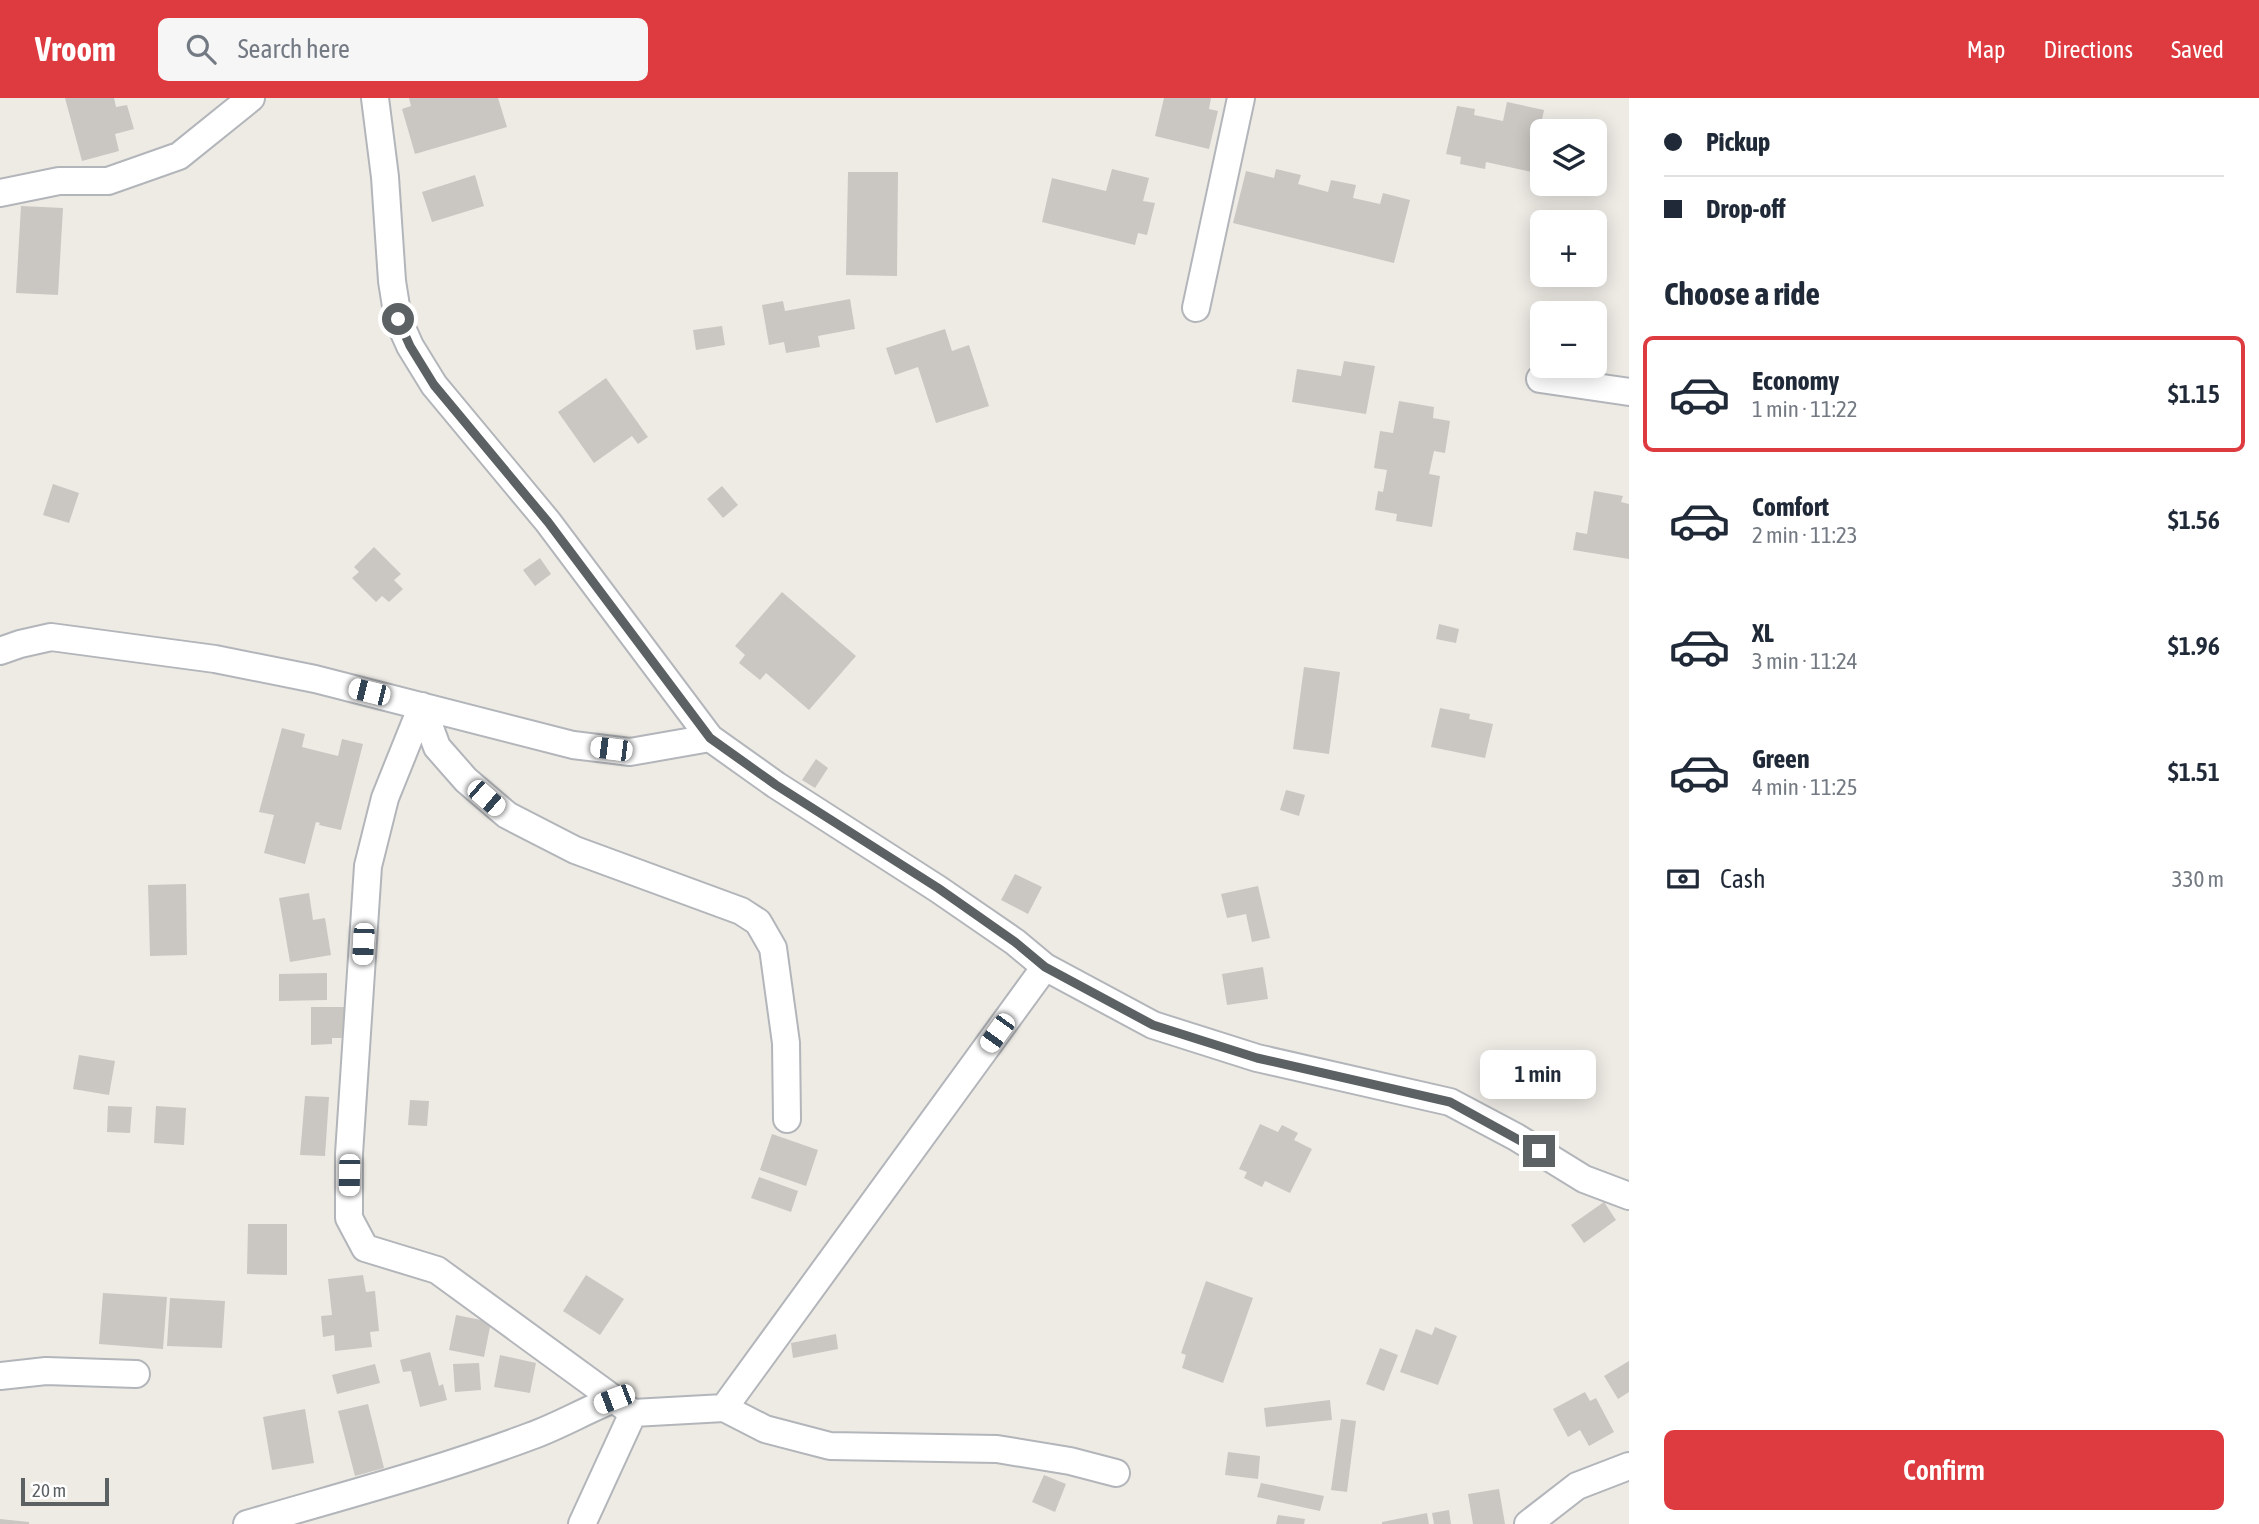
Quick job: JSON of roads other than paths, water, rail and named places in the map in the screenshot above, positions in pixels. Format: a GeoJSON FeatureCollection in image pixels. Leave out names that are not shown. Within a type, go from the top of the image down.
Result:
{"type":"FeatureCollection","features":[{"type":"Feature","properties":{"kind":"street"},"geometry":{"type":"LineString","coordinates":[[0,193],[59,181],[108,181],[179,156],[251,98]]}},
{"type":"Feature","properties":{"kind":"street"},"geometry":{"type":"LineString","coordinates":[[375,98],[385,177],[392,281],[398,319],[410,346],[434,385],[548,522],[710,738],[776,785],[938,888],[1015,942],[1045,967],[1153,1025],[1257,1058],[1450,1102],[1516,1137],[1584,1180],[1629,1196]]}},
{"type":"Feature","properties":{"kind":"street"},"geometry":{"type":"LineString","coordinates":[[1196,308],[1241,98]]}},
{"type":"Feature","properties":{"kind":"street"},"geometry":{"type":"LineString","coordinates":[[1540,379],[1629,391]]}},
{"type":"Feature","properties":{"kind":"street"},"geometry":{"type":"LineString","coordinates":[[0,651],[51,637],[215,659],[316,679],[573,745],[630,752],[710,738]]}},
{"type":"Feature","properties":{"kind":"street"},"geometry":{"type":"LineString","coordinates":[[422,706],[437,747],[466,780],[507,816],[575,850],[741,911],[758,922],[773,948],[786,1042],[786,1119]]}},
{"type":"Feature","properties":{"kind":"street"},"geometry":{"type":"LineString","coordinates":[[422,706],[385,798],[368,866],[349,1154],[348,1218],[365,1248],[437,1270],[624,1406]]}},
{"type":"Feature","properties":{"kind":"street"},"geometry":{"type":"LineString","coordinates":[[724,1408],[1045,967]]}},
{"type":"Feature","properties":{"kind":"street"},"geometry":{"type":"LineString","coordinates":[[0,1376],[46,1371],[136,1374]]}},
{"type":"Feature","properties":{"kind":"street"},"geometry":{"type":"LineString","coordinates":[[582,1524],[624,1406]]}},
{"type":"Feature","properties":{"kind":"street"},"geometry":{"type":"LineString","coordinates":[[247,1524],[412,1476],[533,1436],[578,1413],[624,1406],[724,1408],[765,1429],[830,1446],[997,1449],[1070,1461],[1116,1473]]}},
{"type":"Feature","properties":{"kind":"street"},"geometry":{"type":"LineString","coordinates":[[1528,1524],[1577,1486],[1629,1466]]}}]}
